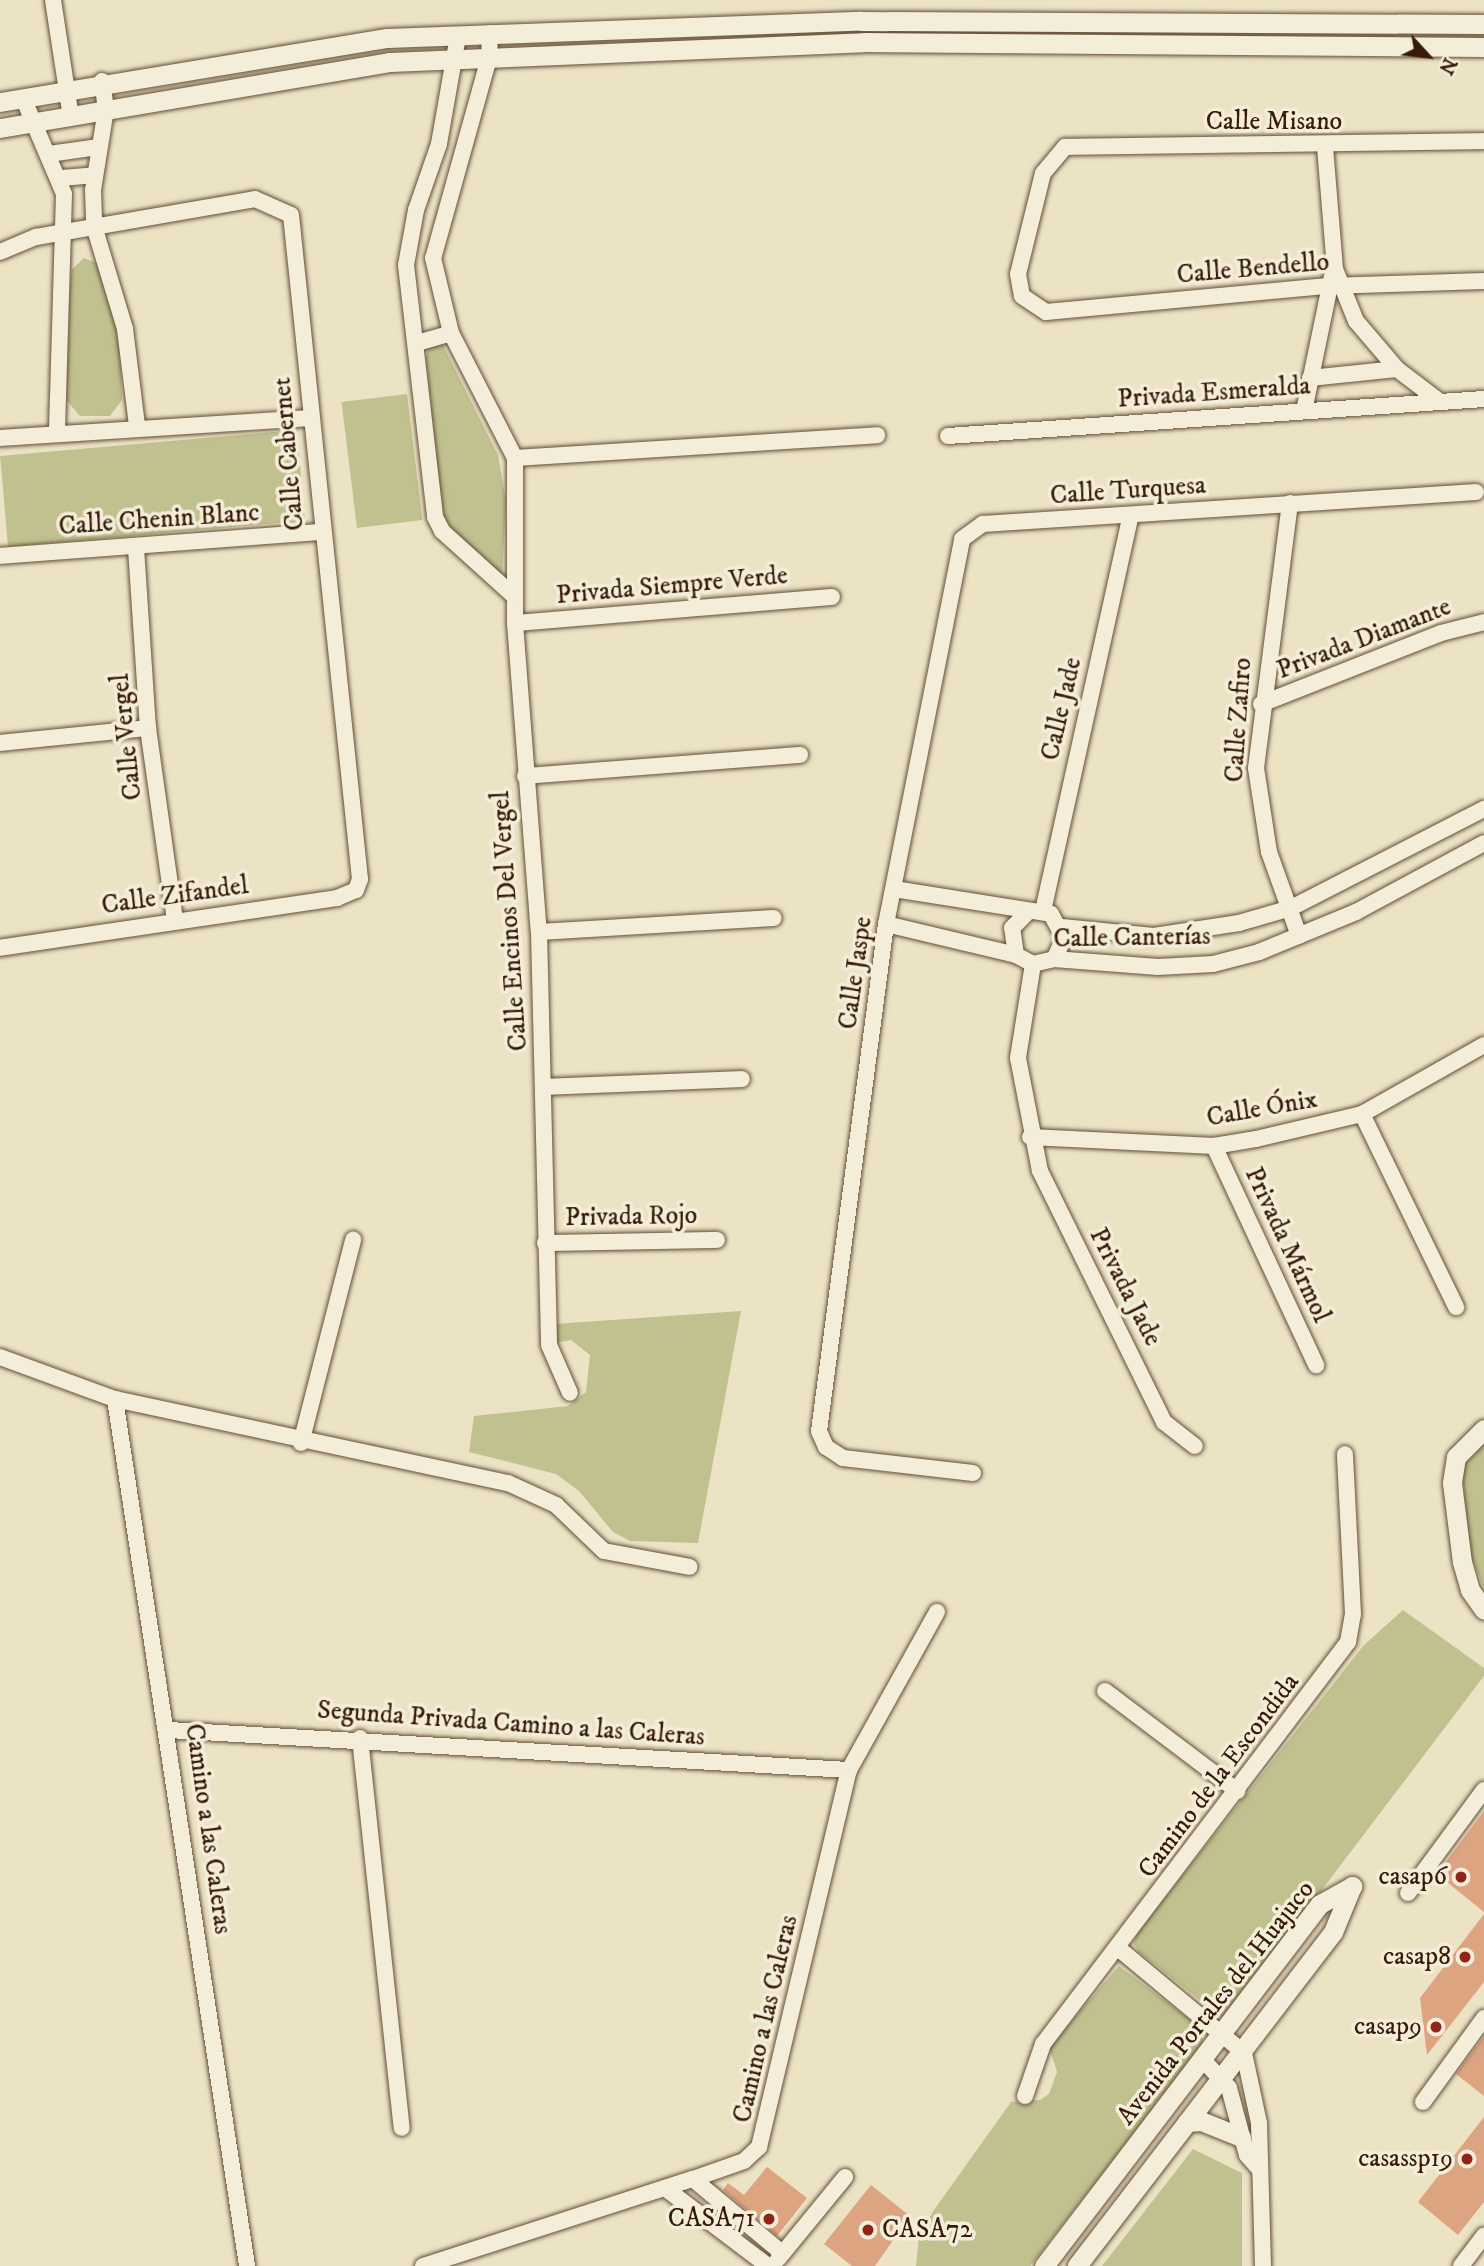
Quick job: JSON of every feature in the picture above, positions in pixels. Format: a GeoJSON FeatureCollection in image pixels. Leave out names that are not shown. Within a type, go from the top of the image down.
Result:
{"type":"FeatureCollection","features":[{"type":"Feature","properties":{"kind":"street"},"geometry":{"type":"LineString","coordinates":[[53,0],[71,118]]}},
{"type":"Feature","properties":{"kind":"street"},"geometry":{"type":"LineString","coordinates":[[0,102],[24,100],[102,82],[348,42],[490,33],[861,21],[1484,23]]}},
{"type":"Feature","properties":{"kind":"street","name":"Calle Encinos Del Vergel"},"geometry":{"type":"LineString","coordinates":[[490,33],[489,58],[433,258],[451,333],[515,458],[515,622],[539,932],[549,1345],[570,1393]]}},
{"type":"Feature","properties":{"kind":"street"},"geometry":{"type":"LineString","coordinates":[[458,36],[458,60],[439,144],[408,241],[406,265],[435,517],[442,531],[515,597]]}},
{"type":"Feature","properties":{"kind":"street"},"geometry":{"type":"LineString","coordinates":[[0,128],[71,118],[106,109],[347,67],[489,58],[864,42],[1484,47]]}},
{"type":"Feature","properties":{"kind":"street"},"geometry":{"type":"LineString","coordinates":[[102,82],[106,109],[95,175],[94,226],[125,329],[137,425]]}},
{"type":"Feature","properties":{"kind":"street"},"geometry":{"type":"LineString","coordinates":[[24,100],[62,178],[65,231],[56,351],[57,433]]}},
{"type":"Feature","properties":{"kind":"street","name":"Calle Misano"},"geometry":{"type":"LineString","coordinates":[[1028,305],[1019,286],[1021,261],[1043,173],[1065,147],[1325,147],[1484,141]]}},
{"type":"Feature","properties":{"kind":"street"},"geometry":{"type":"LineString","coordinates":[[49,154],[98,147]]}},
{"type":"Feature","properties":{"kind":"street"},"geometry":{"type":"LineString","coordinates":[[1304,411],[1310,378],[1336,286],[1325,147]]}},
{"type":"Feature","properties":{"kind":"street"},"geometry":{"type":"LineString","coordinates":[[62,178],[95,175]]}},
{"type":"Feature","properties":{"kind":"street","name":"Calle Cabernet"},"geometry":{"type":"LineString","coordinates":[[94,226],[255,199],[291,215],[321,532],[360,871],[356,890]]}},
{"type":"Feature","properties":{"kind":"street"},"geometry":{"type":"LineString","coordinates":[[0,252],[65,231],[94,226]]}},
{"type":"Feature","properties":{"kind":"street","name":"Calle Bendello"},"geometry":{"type":"LineString","coordinates":[[1028,305],[1045,312],[1336,286],[1484,281]]}},
{"type":"Feature","properties":{"kind":"street"},"geometry":{"type":"LineString","coordinates":[[1336,286],[1356,321],[1397,369],[1440,401]]}},
{"type":"Feature","properties":{"kind":"street"},"geometry":{"type":"LineString","coordinates":[[417,343],[451,333]]}},
{"type":"Feature","properties":{"kind":"street"},"geometry":{"type":"LineString","coordinates":[[1310,378],[1397,369]]}},
{"type":"Feature","properties":{"kind":"street","name":"Privada Esmeralda"},"geometry":{"type":"LineString","coordinates":[[948,436],[1484,399]]}},
{"type":"Feature","properties":{"kind":"street"},"geometry":{"type":"LineString","coordinates":[[0,438],[137,425],[310,418]]}},
{"type":"Feature","properties":{"kind":"street"},"geometry":{"type":"LineString","coordinates":[[515,458],[877,436]]}},
{"type":"Feature","properties":{"kind":"street","name":"Calle Turquesa"},"geometry":{"type":"LineString","coordinates":[[970,528],[1130,519],[1290,503],[1476,492]]}},
{"type":"Feature","properties":{"kind":"street","name":"Calle Zafiro"},"geometry":{"type":"LineString","coordinates":[[1290,503],[1261,704],[1258,798],[1269,852],[1299,936]]}},
{"type":"Feature","properties":{"kind":"street","name":"Calle Jade"},"geometry":{"type":"LineString","coordinates":[[1016,955],[1011,935],[1035,912],[1130,519]]}},
{"type":"Feature","properties":{"kind":"street","name":"Calle Jaspe"},"geometry":{"type":"LineString","coordinates":[[970,528],[956,556],[886,924],[819,1431],[826,1447],[843,1458],[973,1473]]}},
{"type":"Feature","properties":{"kind":"street","name":"Calle Chenin Blanc"},"geometry":{"type":"LineString","coordinates":[[0,556],[136,548],[321,532]]}},
{"type":"Feature","properties":{"kind":"street","name":"Calle Vergel"},"geometry":{"type":"LineString","coordinates":[[136,548],[148,728],[175,919]]}},
{"type":"Feature","properties":{"kind":"street","name":"Privada Siempre Verde"},"geometry":{"type":"LineString","coordinates":[[515,622],[832,597]]}},
{"type":"Feature","properties":{"kind":"street","name":"Privada Diamante"},"geometry":{"type":"LineString","coordinates":[[1261,704],[1441,633],[1484,622]]}},
{"type":"Feature","properties":{"kind":"street"},"geometry":{"type":"LineString","coordinates":[[0,743],[148,728]]}},
{"type":"Feature","properties":{"kind":"street"},"geometry":{"type":"LineString","coordinates":[[525,776],[800,755]]}},
{"type":"Feature","properties":{"kind":"street","name":"Calle Canterías"},"geometry":{"type":"LineString","coordinates":[[894,889],[1035,912],[1062,927],[1154,936],[1196,933],[1291,908],[1484,809]]}},
{"type":"Feature","properties":{"kind":"street","name":"Calle Canterías"},"geometry":{"type":"LineString","coordinates":[[886,924],[1016,955],[1033,964],[1054,958],[1158,968],[1213,964],[1299,936],[1356,912],[1484,843]]}},
{"type":"Feature","properties":{"kind":"street","name":"Calle Zifandel"},"geometry":{"type":"LineString","coordinates":[[0,948],[175,919],[337,898],[356,890]]}},
{"type":"Feature","properties":{"kind":"street"},"geometry":{"type":"LineString","coordinates":[[539,932],[774,918]]}},
{"type":"Feature","properties":{"kind":"street"},"geometry":{"type":"LineString","coordinates":[[1054,958],[1064,938],[1062,927]]}},
{"type":"Feature","properties":{"kind":"street"},"geometry":{"type":"LineString","coordinates":[[1030,1137],[1018,1058],[1033,964]]}},
{"type":"Feature","properties":{"kind":"street","name":"Calle Ónix"},"geometry":{"type":"LineString","coordinates":[[1030,1137],[1214,1146],[1362,1114],[1482,1050]]}},
{"type":"Feature","properties":{"kind":"street"},"geometry":{"type":"LineString","coordinates":[[544,1087],[743,1080]]}},
{"type":"Feature","properties":{"kind":"street"},"geometry":{"type":"LineString","coordinates":[[1362,1114],[1455,1307]]}},
{"type":"Feature","properties":{"kind":"street","name":"Privada Jade"},"geometry":{"type":"LineString","coordinates":[[1030,1137],[1060,1218],[1111,1307],[1164,1422],[1195,1446]]}},
{"type":"Feature","properties":{"kind":"street","name":"Privada Mármol"},"geometry":{"type":"LineString","coordinates":[[1214,1146],[1316,1364]]}},
{"type":"Feature","properties":{"kind":"street"},"geometry":{"type":"LineString","coordinates":[[301,1443],[353,1240]]}},
{"type":"Feature","properties":{"kind":"street","name":"Privada Rojo"},"geometry":{"type":"LineString","coordinates":[[545,1243],[717,1240]]}},
{"type":"Feature","properties":{"kind":"street"},"geometry":{"type":"LineString","coordinates":[[0,1357],[115,1399],[301,1443],[509,1483],[556,1505],[604,1551],[690,1567]]}},
{"type":"Feature","properties":{"kind":"street","name":"Camino a las Caleras"},"geometry":{"type":"LineString","coordinates":[[115,1399],[169,1730],[247,2266]]}},
{"type":"Feature","properties":{"kind":"street"},"geometry":{"type":"LineString","coordinates":[[1484,1429],[1456,1457],[1452,1483],[1462,1562],[1470,1590],[1484,1610]]}},
{"type":"Feature","properties":{"kind":"street","name":"Camino de la Escondida"},"geometry":{"type":"LineString","coordinates":[[1025,2096],[1044,2045],[1348,1642],[1353,1614],[1345,1454]]}},
{"type":"Feature","properties":{"kind":"street","name":"Camino a las Caleras"},"geometry":{"type":"LineString","coordinates":[[423,2266],[744,2161],[759,2147],[849,1770],[937,1612]]}},
{"type":"Feature","properties":{"kind":"street"},"geometry":{"type":"LineString","coordinates":[[1105,1691],[1237,1791]]}},
{"type":"Feature","properties":{"kind":"street","name":"Segunda Privada Camino a las Caleras"},"geometry":{"type":"LineString","coordinates":[[169,1730],[360,1738],[849,1770]]}},
{"type":"Feature","properties":{"kind":"street"},"geometry":{"type":"LineString","coordinates":[[360,1738],[402,2128]]}},
{"type":"Feature","properties":{"kind":"street"},"geometry":{"type":"LineString","coordinates":[[1408,1893],[1484,1790]]}},
{"type":"Feature","properties":{"kind":"street","name":"Avenida Portales del Huajuco"},"geometry":{"type":"LineString","coordinates":[[1044,2266],[1320,1904],[1352,1886],[1333,1932],[1244,2053],[1187,2122],[1077,2266]]}},
{"type":"Feature","properties":{"kind":"street"},"geometry":{"type":"LineString","coordinates":[[1118,1948],[1244,2053],[1254,2084],[1264,2266]]}},
{"type":"Feature","properties":{"kind":"street"},"geometry":{"type":"LineString","coordinates":[[1423,2102],[1484,2018]]}},
{"type":"Feature","properties":{"kind":"street"},"geometry":{"type":"LineString","coordinates":[[1203,2060],[1223,2077],[1241,2137],[1259,2169]]}},
{"type":"Feature","properties":{"kind":"street"},"geometry":{"type":"LineString","coordinates":[[1187,2122],[1213,2124],[1241,2137]]}},
{"type":"Feature","properties":{"kind":"street"},"geometry":{"type":"LineString","coordinates":[[774,2262],[845,2176]]}},
{"type":"Feature","properties":{"kind":"street"},"geometry":{"type":"LineString","coordinates":[[693,2179],[774,2262]]}},
{"type":"Feature","properties":{"kind":"street"},"geometry":{"type":"LineString","coordinates":[[665,2188],[774,2262]]}},
{"type":"Feature","properties":{"kind":"street"},"geometry":{"type":"LineString","coordinates":[[1461,2266],[1484,2236]]}},
{"type":"Feature","properties":{"kind":"green space"},"geometry":{"type":"Polygon","coordinates":[[[84,258],[97,263],[119,333],[122,400],[110,416],[80,416],[67,401],[66,319],[72,269],[84,258]]]}},
{"type":"Feature","properties":{"kind":"green space"},"geometry":{"type":"Polygon","coordinates":[[[442,343],[498,455],[506,501],[502,576],[460,541],[442,515],[426,357],[429,347],[442,343]]]}},
{"type":"Feature","properties":{"kind":"green space"},"geometry":{"type":"Polygon","coordinates":[[[407,394],[422,520],[357,528],[341,402],[407,394]]]}},
{"type":"Feature","properties":{"kind":"green space"},"geometry":{"type":"Polygon","coordinates":[[[297,430],[305,521],[8,547],[0,456],[297,430]]]}},
{"type":"Feature","properties":{"kind":"green space"},"geometry":{"type":"Polygon","coordinates":[[[741,1311],[698,1543],[630,1541],[613,1532],[579,1491],[556,1474],[469,1452],[474,1416],[568,1406],[586,1392],[590,1355],[571,1340],[555,1343],[554,1324],[741,1311]]]}},
{"type":"Feature","properties":{"kind":"green space"},"geometry":{"type":"Polygon","coordinates":[[[1484,1444],[1484,1589],[1469,1550],[1462,1468],[1484,1444]]]}},
{"type":"Feature","properties":{"kind":"green space"},"geometry":{"type":"Polygon","coordinates":[[[1403,1610],[1484,1668],[1484,1676],[1224,2019],[1139,1952],[1133,1943],[1138,1932],[1363,1646],[1403,1610]]]}},
{"type":"Feature","properties":{"kind":"green space"},"geometry":{"type":"Polygon","coordinates":[[[1119,1966],[1204,2030],[1202,2045],[1030,2266],[916,2266],[919,2235],[934,2210],[1011,2102],[1040,2100],[1049,2094],[1057,2072],[1049,2047],[1119,1966]]]}},
{"type":"Feature","properties":{"kind":"green space"},"geometry":{"type":"Polygon","coordinates":[[[1193,2149],[1242,2173],[1242,2266],[1102,2266],[1193,2149]]]}},
{"type":"Feature","properties":{"kind":"building"},"geometry":{"type":"Polygon","coordinates":[[[1484,1811],[1484,1912],[1437,1874],[1484,1811]]]}},
{"type":"Feature","properties":{"kind":"building"},"geometry":{"type":"Polygon","coordinates":[[[1484,1914],[1484,1982],[1427,2055],[1420,1998],[1484,1914]]]}},
{"type":"Feature","properties":{"kind":"building"},"geometry":{"type":"Polygon","coordinates":[[[1484,2036],[1484,2096],[1456,2074],[1484,2036]]]}},
{"type":"Feature","properties":{"kind":"building","name":"casassp19"},"geometry":{"type":"Polygon","coordinates":[[[1484,2117],[1484,2202],[1458,2235],[1418,2202],[1484,2117]]]}},
{"type":"Feature","properties":{"kind":"building","name":"CASA71"},"geometry":{"type":"Polygon","coordinates":[[[767,2167],[807,2198],[777,2236],[723,2190],[728,2183],[744,2195],[767,2167]]]}},
{"type":"Feature","properties":{"kind":"building","name":"CASA72"},"geometry":{"type":"Polygon","coordinates":[[[871,2185],[910,2216],[875,2266],[852,2266],[824,2244],[871,2185]]]}},
{"type":"Feature","properties":{"kind":"place","name":"casap6"},"geometry":{"type":"Point","coordinates":[1461,1877]}},
{"type":"Feature","properties":{"kind":"place","name":"casap8"},"geometry":{"type":"Point","coordinates":[1465,1957]}},
{"type":"Feature","properties":{"kind":"place","name":"casap9"},"geometry":{"type":"Point","coordinates":[1436,2027]}},
{"type":"Feature","properties":{"kind":"place","name":"casassp19"},"geometry":{"type":"Point","coordinates":[1467,2159]}},
{"type":"Feature","properties":{"kind":"place","name":"CASA71"},"geometry":{"type":"Point","coordinates":[769,2219]}},
{"type":"Feature","properties":{"kind":"place","name":"CASA72"},"geometry":{"type":"Point","coordinates":[868,2230]}}]}
